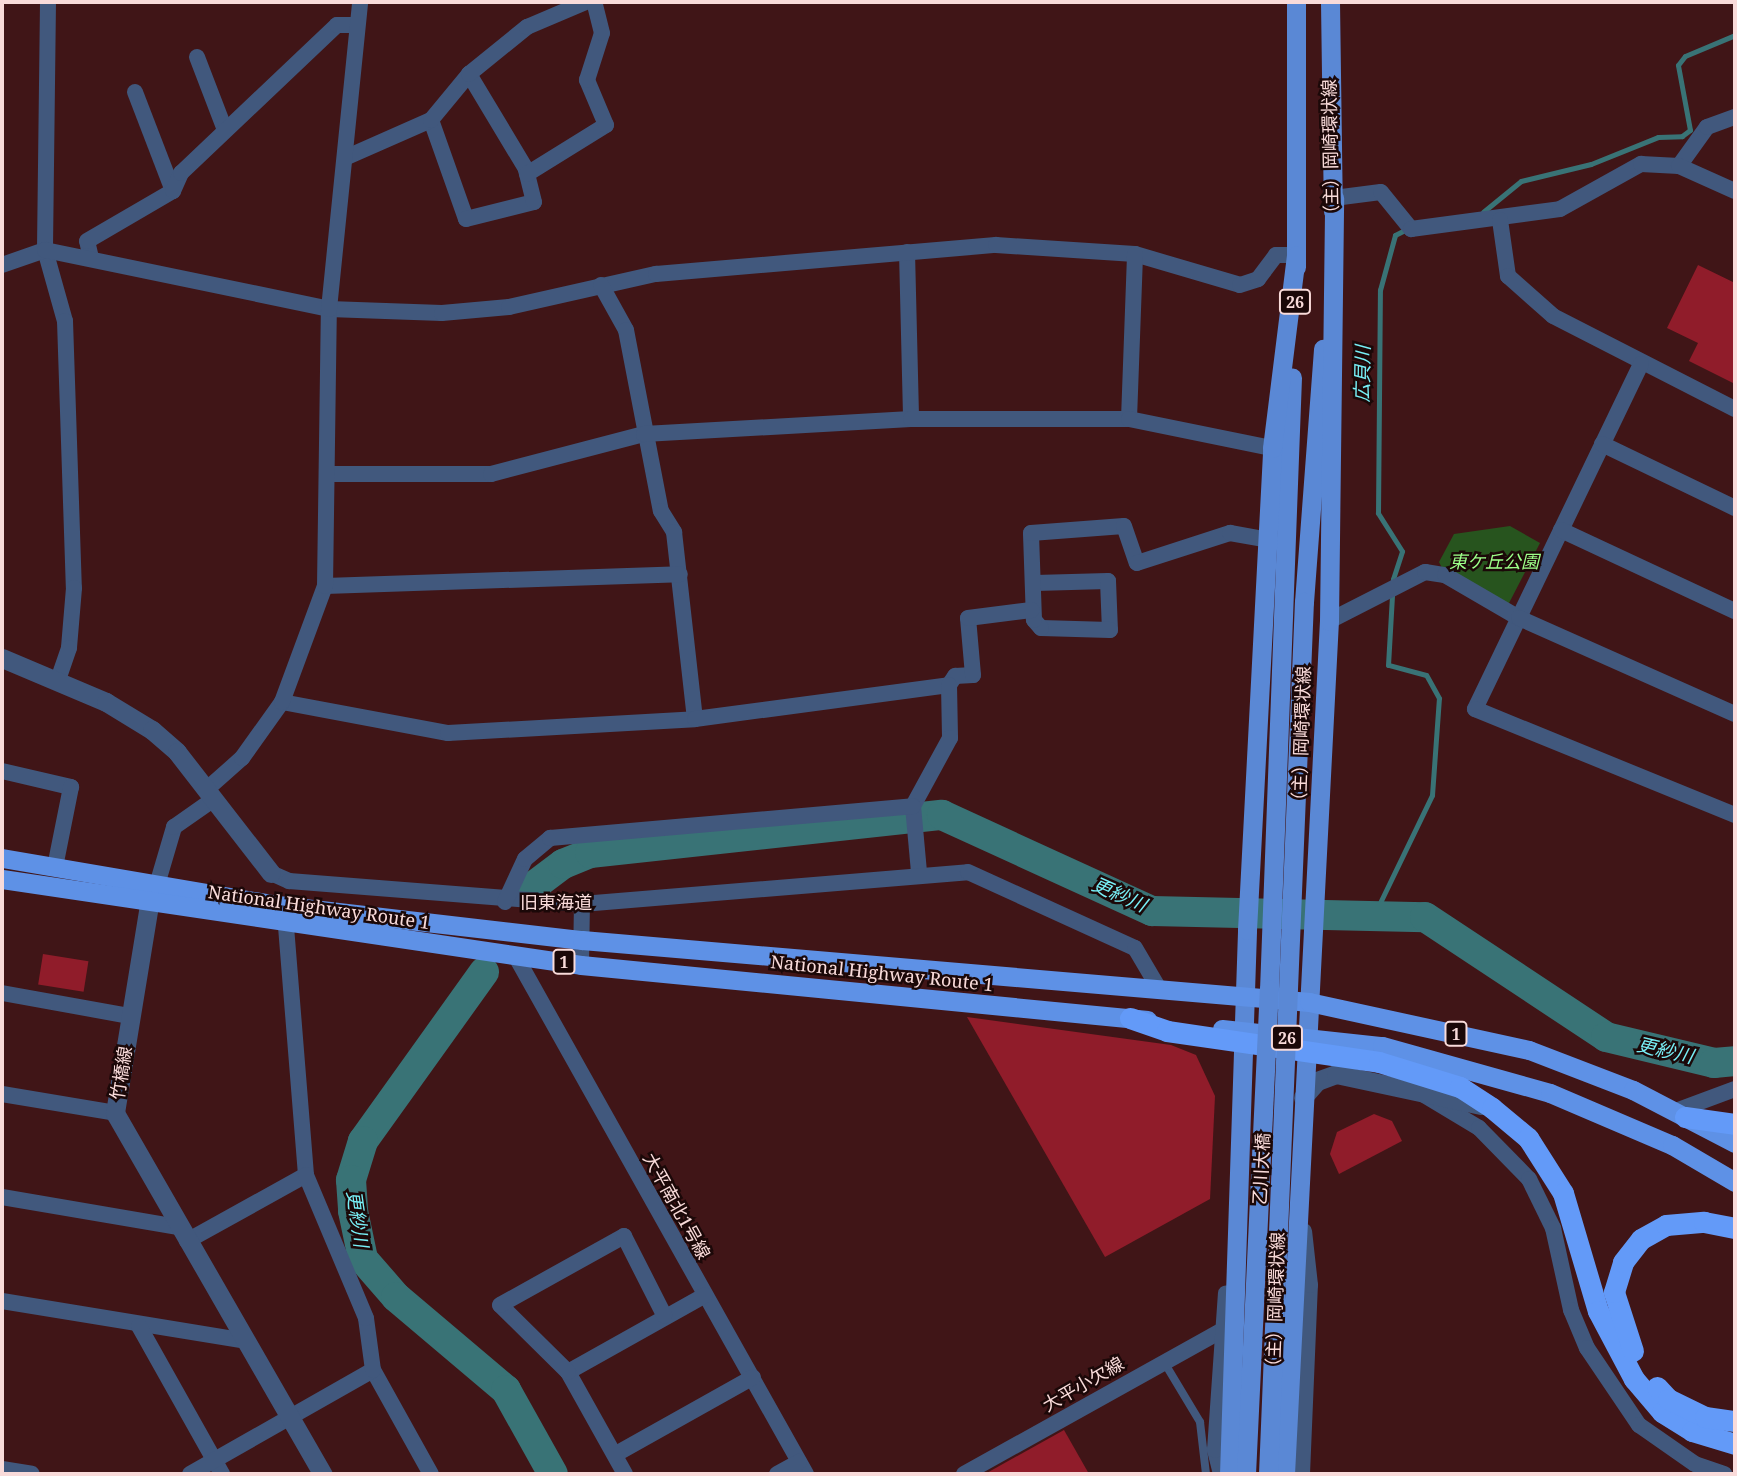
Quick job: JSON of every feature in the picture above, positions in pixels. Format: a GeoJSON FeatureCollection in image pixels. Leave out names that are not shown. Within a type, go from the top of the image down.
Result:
{"type":"FeatureCollection","features":[{"type":"Feature","properties":{"kind":"highway","name":"National Highway Route 1"},"geometry":{"type":"LineString","coordinates":[[2,858],[158,886],[582,940],[1245,994],[1309,1002],[1529,1050],[1633,1090],[1735,1143]]}},
{"type":"Feature","properties":{"kind":"highway","name":"National Highway Route 1"},"geometry":{"type":"LineString","coordinates":[[2,879],[149,905],[581,965],[1130,1018]]}},
{"type":"Feature","properties":{"kind":"highway"},"geometry":{"type":"LineString","coordinates":[[1130,1018],[1167,1031],[1306,1042],[1440,1079],[1492,1108],[1528,1138],[1563,1193],[1598,1311],[1634,1379],[1662,1412],[1692,1431],[1735,1444]]}},
{"type":"Feature","properties":{"kind":"highway","name":"1"},"geometry":{"type":"LineString","coordinates":[[1306,1042],[1402,1051],[1550,1093],[1672,1145],[1735,1182]]}},
{"type":"Feature","properties":{"kind":"highway"},"geometry":{"type":"LineString","coordinates":[[1679,1114],[1735,1124]]}},
{"type":"Feature","properties":{"kind":"highway"},"geometry":{"type":"LineString","coordinates":[[1735,1228],[1704,1222],[1666,1225],[1641,1239],[1623,1262],[1614,1293],[1622,1329],[1638,1360],[1668,1399],[1705,1417],[1735,1421]]}},
{"type":"Feature","properties":{"kind":"main road","name":"（主）岡崎環状線"},"geometry":{"type":"LineString","coordinates":[[1268,1474],[1295,603],[1296,2]]}},
{"type":"Feature","properties":{"kind":"main road","name":"（主）岡崎環状線"},"geometry":{"type":"LineString","coordinates":[[1269,990],[1295,603],[1334,198],[1330,2]]}},
{"type":"Feature","properties":{"kind":"main road","name":"26"},"geometry":{"type":"LineString","coordinates":[[1285,1474],[1297,1290],[1303,1097],[1329,621],[1334,198]]}},
{"type":"Feature","properties":{"kind":"main road","name":"26"},"geometry":{"type":"LineString","coordinates":[[1229,1474],[1243,1178],[1247,930],[1272,448],[1296,255]]}},
{"type":"Feature","properties":{"kind":"main road","name":"乙川大橋"},"geometry":{"type":"LineString","coordinates":[[1246,1474],[1269,990]]}},
{"type":"Feature","properties":{"kind":"street"},"geometry":{"type":"LineString","coordinates":[[48,2],[45,250],[65,321],[74,574],[69,648],[58,680]]}},
{"type":"Feature","properties":{"kind":"street"},"geometry":{"type":"LineString","coordinates":[[149,905],[158,886],[174,827],[211,794],[242,758],[282,702],[325,586],[329,474],[329,309],[347,157],[360,2]]}},
{"type":"Feature","properties":{"kind":"street"},"geometry":{"type":"LineString","coordinates":[[347,157],[431,120],[469,74],[527,27],[586,2]]}},
{"type":"Feature","properties":{"kind":"street"},"geometry":{"type":"LineString","coordinates":[[527,174],[606,125],[587,80],[602,33],[594,2]]}},
{"type":"Feature","properties":{"kind":"street"},"geometry":{"type":"LineString","coordinates":[[91,258],[87,241],[173,191],[181,173],[337,25],[358,25]]}},
{"type":"Feature","properties":{"kind":"street"},"geometry":{"type":"LineString","coordinates":[[197,57],[225,130]]}},
{"type":"Feature","properties":{"kind":"street"},"geometry":{"type":"LineString","coordinates":[[431,120],[466,219],[534,202],[527,174],[469,74]]}},
{"type":"Feature","properties":{"kind":"street"},"geometry":{"type":"LineString","coordinates":[[135,92],[173,191]]}},
{"type":"Feature","properties":{"kind":"street"},"geometry":{"type":"LineString","coordinates":[[1679,166],[1707,127],[1735,117]]}},
{"type":"Feature","properties":{"kind":"street"},"geometry":{"type":"LineString","coordinates":[[1334,198],[1381,192],[1411,229],[1485,217],[1500,220],[1560,209],[1641,164],[1679,166],[1735,191]]}},
{"type":"Feature","properties":{"kind":"street"},"geometry":{"type":"LineString","coordinates":[[1500,220],[1508,276],[1566,326],[1735,409]]}},
{"type":"Feature","properties":{"kind":"street"},"geometry":{"type":"LineString","coordinates":[[2,265],[45,250],[329,309],[442,313],[509,307],[656,274],[996,245],[1135,254],[1240,285],[1258,279],[1276,255],[1296,255]]}},
{"type":"Feature","properties":{"kind":"street"},"geometry":{"type":"LineString","coordinates":[[907,252],[911,419]]}},
{"type":"Feature","properties":{"kind":"street"},"geometry":{"type":"LineString","coordinates":[[1129,419],[1135,254]]}},
{"type":"Feature","properties":{"kind":"street"},"geometry":{"type":"LineString","coordinates":[[601,285],[626,330],[661,511],[674,532],[695,719]]}},
{"type":"Feature","properties":{"kind":"street"},"geometry":{"type":"LineString","coordinates":[[1641,364],[1475,709],[1735,815]]}},
{"type":"Feature","properties":{"kind":"street"},"geometry":{"type":"LineString","coordinates":[[329,474],[491,474],[644,434],[911,419],[1129,419],[1272,448]]}},
{"type":"Feature","properties":{"kind":"street"},"geometry":{"type":"LineString","coordinates":[[1602,444],[1735,508]]}},
{"type":"Feature","properties":{"kind":"street"},"geometry":{"type":"LineString","coordinates":[[1035,583],[1108,581],[1110,630],[1041,628],[1031,610],[1035,583],[1031,533],[1124,526],[1137,563],[1230,533],[1268,540]]}},
{"type":"Feature","properties":{"kind":"street"},"geometry":{"type":"LineString","coordinates":[[1561,530],[1735,611]]}},
{"type":"Feature","properties":{"kind":"street"},"geometry":{"type":"LineString","coordinates":[[1329,621],[1425,572],[1445,575],[1519,618],[1735,714]]}},
{"type":"Feature","properties":{"kind":"street"},"geometry":{"type":"LineString","coordinates":[[325,586],[680,575]]}},
{"type":"Feature","properties":{"kind":"street"},"geometry":{"type":"LineString","coordinates":[[919,872],[913,806],[950,738],[949,685],[955,676],[973,675],[968,618],[1031,610]]}},
{"type":"Feature","properties":{"kind":"street","name":"旧東海道"},"geometry":{"type":"LineString","coordinates":[[2,658],[58,680],[152,730],[211,794],[271,873],[289,881],[505,902],[582,904],[765,892],[919,872],[968,872],[1135,948],[1158,987]]}},
{"type":"Feature","properties":{"kind":"street"},"geometry":{"type":"LineString","coordinates":[[282,702],[448,733],[695,719],[949,685]]}},
{"type":"Feature","properties":{"kind":"street"},"geometry":{"type":"LineString","coordinates":[[2,771],[71,788],[55,867]]}},
{"type":"Feature","properties":{"kind":"street"},"geometry":{"type":"LineString","coordinates":[[505,902],[525,859],[550,838],[913,806]]}},
{"type":"Feature","properties":{"kind":"street"},"geometry":{"type":"LineString","coordinates":[[581,965],[582,904]]}},
{"type":"Feature","properties":{"kind":"street","name":"竹橋線"},"geometry":{"type":"LineString","coordinates":[[149,905],[115,1113],[323,1474]]}},
{"type":"Feature","properties":{"kind":"street"},"geometry":{"type":"LineString","coordinates":[[286,924],[306,1175],[366,1318],[373,1370],[431,1474]]}},
{"type":"Feature","properties":{"kind":"street","name":"大平南北1号線"},"geometry":{"type":"LineString","coordinates":[[515,956],[802,1468]]}},
{"type":"Feature","properties":{"kind":"street"},"geometry":{"type":"LineString","coordinates":[[2,993],[130,1016]]}},
{"type":"Feature","properties":{"kind":"street"},"geometry":{"type":"LineString","coordinates":[[1303,1097],[1329,1074],[1420,1089],[1492,1108]]}},
{"type":"Feature","properties":{"kind":"street"},"geometry":{"type":"LineString","coordinates":[[1420,1089],[1426,1100],[1479,1128],[1529,1179],[1553,1228],[1571,1310],[1587,1348],[1639,1425],[1691,1469],[1724,1474]]}},
{"type":"Feature","properties":{"kind":"street"},"geometry":{"type":"LineString","coordinates":[[1679,1114],[1735,1089]]}},
{"type":"Feature","properties":{"kind":"street"},"geometry":{"type":"LineString","coordinates":[[2,1094],[115,1113]]}},
{"type":"Feature","properties":{"kind":"street"},"geometry":{"type":"LineString","coordinates":[[2,1197],[183,1234],[306,1175]]}},
{"type":"Feature","properties":{"kind":"street"},"geometry":{"type":"LineString","coordinates":[[1221,1474],[1215,1450],[1223,1330],[1233,1217],[1243,1178]]}},
{"type":"Feature","properties":{"kind":"street"},"geometry":{"type":"LineString","coordinates":[[1300,1194],[1310,1285],[1302,1474]]}},
{"type":"Feature","properties":{"kind":"street"},"geometry":{"type":"LineString","coordinates":[[625,1474],[568,1372],[500,1306],[624,1236],[664,1315]]}},
{"type":"Feature","properties":{"kind":"street"},"geometry":{"type":"LineString","coordinates":[[568,1372],[664,1315],[705,1295]]}},
{"type":"Feature","properties":{"kind":"street"},"geometry":{"type":"LineString","coordinates":[[2,1301],[139,1326],[246,1341]]}},
{"type":"Feature","properties":{"kind":"street"},"geometry":{"type":"LineString","coordinates":[[139,1326],[218,1467]]}},
{"type":"Feature","properties":{"kind":"street","name":"大平小欠線"},"geometry":{"type":"LineString","coordinates":[[964,1474],[1163,1360],[1223,1330]]}},
{"type":"Feature","properties":{"kind":"street"},"geometry":{"type":"LineString","coordinates":[[190,1474],[218,1467],[289,1415],[373,1370]]}},
{"type":"Feature","properties":{"kind":"street"},"geometry":{"type":"LineString","coordinates":[[616,1454],[753,1377]]}},
{"type":"Feature","properties":{"kind":"street"},"geometry":{"type":"LineString","coordinates":[[777,1474],[802,1468]]}},
{"type":"Feature","properties":{"kind":"street"},"geometry":{"type":"LineString","coordinates":[[2,1469],[32,1474]]}},
{"type":"Feature","properties":{"kind":"lane"},"geometry":{"type":"LineString","coordinates":[[1163,1360],[1200,1422],[1206,1474]]}},
{"type":"Feature","properties":{"kind":"green space","name":"東ケ丘公園"},"geometry":{"type":"Polygon","coordinates":[[[1510,526],[1540,543],[1508,605],[1443,570],[1439,562],[1454,534],[1510,526]]]}},
{"type":"Feature","properties":{"kind":"building"},"geometry":{"type":"Polygon","coordinates":[[[1698,265],[1735,283],[1735,384],[1689,361],[1698,343],[1667,328],[1698,265]]]}},
{"type":"Feature","properties":{"kind":"building"},"geometry":{"type":"Polygon","coordinates":[[[43,954],[88,961],[84,992],[38,985],[43,954]]]}},
{"type":"Feature","properties":{"kind":"building"},"geometry":{"type":"Polygon","coordinates":[[[967,1017],[1171,1045],[1196,1055],[1215,1096],[1210,1199],[1105,1257],[967,1017]]]}},
{"type":"Feature","properties":{"kind":"building"},"geometry":{"type":"Polygon","coordinates":[[[1374,1114],[1392,1121],[1402,1141],[1339,1174],[1330,1154],[1337,1132],[1374,1114]]]}},
{"type":"Feature","properties":{"kind":"building"},"geometry":{"type":"Polygon","coordinates":[[[1064,1430],[1089,1474],[985,1474],[1064,1430]]]}},
{"type":"Feature","properties":{"kind":"waterway","name":"広貝川"},"geometry":{"type":"LineString","coordinates":[[1483,212],[1521,181],[1591,164],[1658,137],[1682,136],[1690,130],[1678,65],[1685,56],[1735,35]]}},
{"type":"Feature","properties":{"kind":"waterway","name":"広貝川"},"geometry":{"type":"LineString","coordinates":[[1375,913],[1432,795],[1439,698],[1426,675],[1388,665],[1393,579],[1402,551],[1378,513],[1380,290],[1395,235],[1409,228]]}},
{"type":"Feature","properties":{"kind":"waterway","name":"更紗川"},"geometry":{"type":"LineString","coordinates":[[531,888],[563,864],[590,853],[942,815],[1152,911],[1425,917],[1606,1037],[1714,1063],[1735,1061]]}},
{"type":"Feature","properties":{"kind":"waterway","name":"更紗川"},"geometry":{"type":"LineString","coordinates":[[484,972],[363,1141],[351,1180],[353,1211],[363,1259],[396,1297],[506,1390],[553,1474]]}}]}
